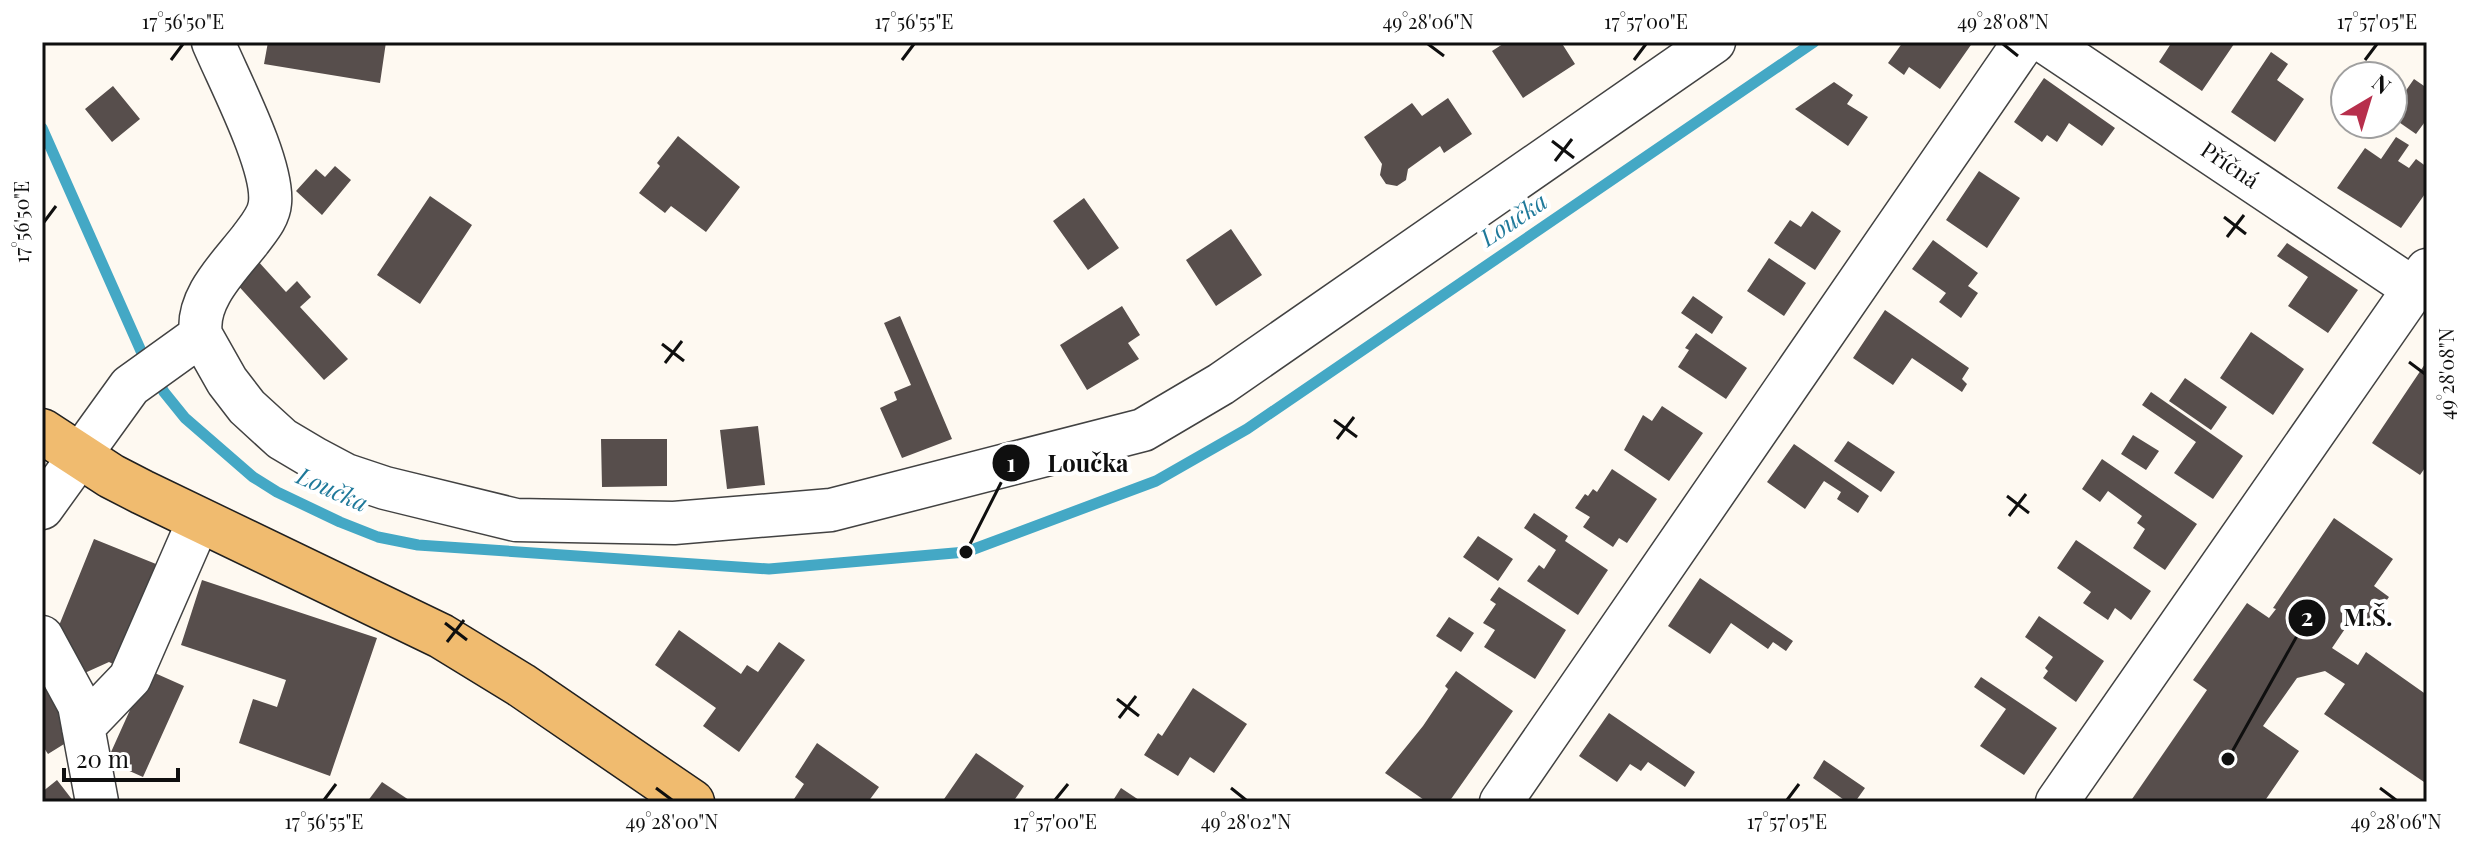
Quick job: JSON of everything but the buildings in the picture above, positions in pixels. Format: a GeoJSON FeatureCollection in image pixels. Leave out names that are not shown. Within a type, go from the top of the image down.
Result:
{"type":"FeatureCollection","features":[{"type":"Feature","properties":{"kind":"main road"},"geometry":{"type":"LineString","coordinates":[[42,431],[111,476],[329,580],[454,644],[533,692],[692,802]]}},
{"type":"Feature","properties":{"kind":"street"},"geometry":{"type":"LineString","coordinates":[[42,508],[130,386],[187,345],[207,298],[261,225],[270,206],[267,168],[213,42]]}},
{"type":"Feature","properties":{"kind":"street"},"geometry":{"type":"LineString","coordinates":[[187,345],[227,381],[247,407],[274,433],[335,470],[385,488],[516,520],[674,523],[831,510],[1143,430],[1221,384],[1714,42]]}},
{"type":"Feature","properties":{"kind":"street"},"geometry":{"type":"LineString","coordinates":[[1501,802],[2024,42]]}},
{"type":"Feature","properties":{"kind":"street","name":"Příčná"},"geometry":{"type":"LineString","coordinates":[[2045,42],[2421,279]]}},
{"type":"Feature","properties":{"kind":"street"},"geometry":{"type":"LineString","coordinates":[[2057,802],[2421,279]]}},
{"type":"Feature","properties":{"kind":"street"},"geometry":{"type":"LineString","coordinates":[[83,727],[130,678],[199,520]]}},
{"type":"Feature","properties":{"kind":"street"},"geometry":{"type":"LineString","coordinates":[[42,637],[79,705],[97,802]]}},
{"type":"Feature","properties":{"kind":"waterway","name":"Loučka"},"geometry":{"type":"LineString","coordinates":[[42,128],[141,351],[164,392],[185,418],[253,477],[277,492],[378,537],[418,545],[769,569],[966,552],[1156,481],[1247,429],[1814,42]]}},
{"type":"Feature","properties":{"kind":"place","name":"Loučka"},"geometry":{"type":"Point","coordinates":[966,552]}},
{"type":"Feature","properties":{"kind":"place","name":"M.Š."},"geometry":{"type":"Point","coordinates":[2228,759]}}]}
